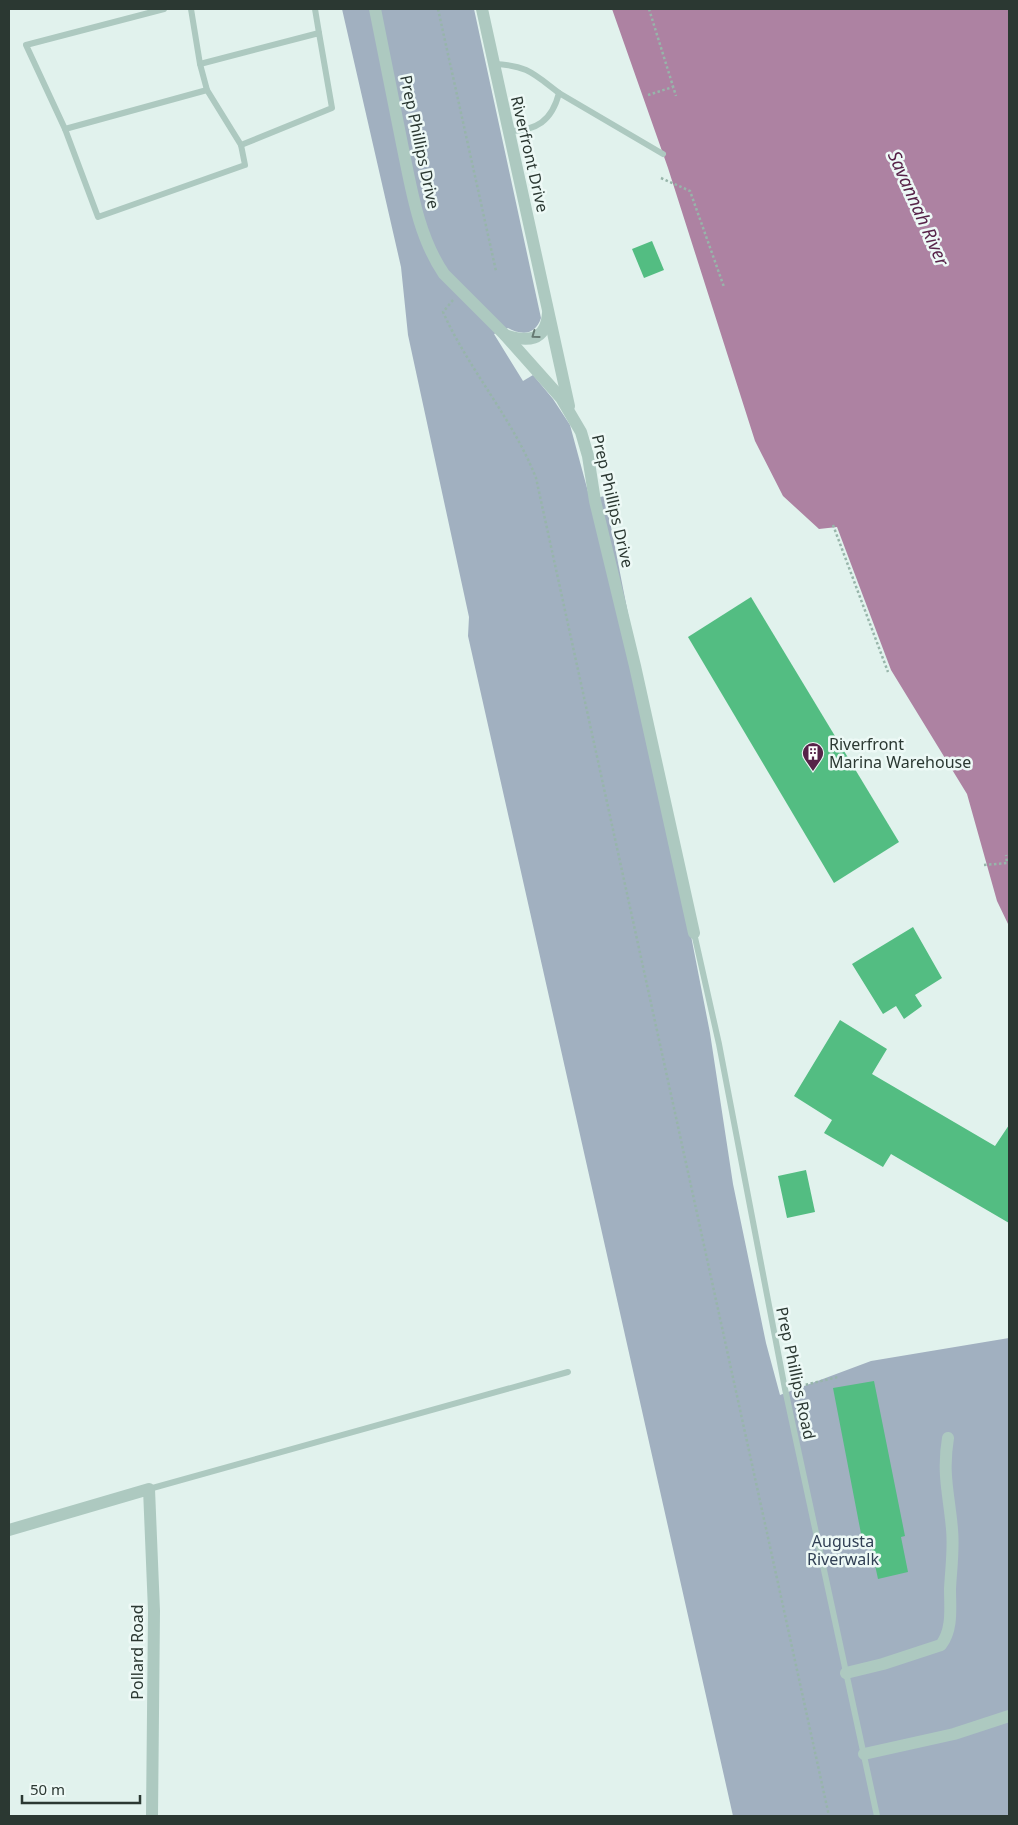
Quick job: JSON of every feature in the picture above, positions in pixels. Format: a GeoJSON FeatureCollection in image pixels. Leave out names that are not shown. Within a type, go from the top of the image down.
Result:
{"type":"FeatureCollection","features":[{"type":"Feature","properties":{"kind":"street","name":"Prep Phillips Drive"},"geometry":{"type":"LineString","coordinates":[[375,9],[412,190],[423,232],[436,262],[561,398],[581,432],[588,456],[596,501],[694,933]]}},
{"type":"Feature","properties":{"kind":"street","name":"Riverfront Drive"},"geometry":{"type":"LineString","coordinates":[[482,9],[570,411]]}},
{"type":"Feature","properties":{"kind":"street","name":"Riverfront Drive"},"geometry":{"type":"LineString","coordinates":[[504,334],[520,340],[529,340],[537,336],[545,327],[548,306]]}},
{"type":"Feature","properties":{"kind":"street"},"geometry":{"type":"LineString","coordinates":[[846,1673],[883,1664],[941,1644],[945,1639],[950,1622],[950,1578],[953,1558],[953,1531],[944,1462],[948,1438]]}},
{"type":"Feature","properties":{"kind":"street"},"geometry":{"type":"LineString","coordinates":[[9,1530],[149,1489]]}},
{"type":"Feature","properties":{"kind":"street","name":"Pollard Road"},"geometry":{"type":"LineString","coordinates":[[149,1489],[154,1611],[152,1816]]}},
{"type":"Feature","properties":{"kind":"street"},"geometry":{"type":"LineString","coordinates":[[864,1754],[954,1734],[1009,1716]]}},
{"type":"Feature","properties":{"kind":"lane"},"geometry":{"type":"LineString","coordinates":[[164,9],[26,45],[65,129],[98,217],[245,165],[240,145],[207,90],[200,64],[191,9]]}},
{"type":"Feature","properties":{"kind":"lane"},"geometry":{"type":"LineString","coordinates":[[240,145],[332,108],[316,9]]}},
{"type":"Feature","properties":{"kind":"lane"},"geometry":{"type":"LineString","coordinates":[[200,64],[319,32]]}},
{"type":"Feature","properties":{"kind":"lane"},"geometry":{"type":"LineString","coordinates":[[494,64],[515,64],[529,70],[559,93],[663,154]]}},
{"type":"Feature","properties":{"kind":"lane"},"geometry":{"type":"LineString","coordinates":[[65,129],[207,90]]}},
{"type":"Feature","properties":{"kind":"lane"},"geometry":{"type":"LineString","coordinates":[[508,131],[524,131],[549,118],[559,93]]}},
{"type":"Feature","properties":{"kind":"lane","name":"Prep Phillips Road"},"geometry":{"type":"LineString","coordinates":[[694,933],[719,1044],[785,1389],[877,1816]]}},
{"type":"Feature","properties":{"kind":"lane"},"geometry":{"type":"LineString","coordinates":[[149,1489],[568,1372]]}},
{"type":"Feature","properties":{"kind":"path"},"geometry":{"type":"LineString","coordinates":[[438,9],[496,271]]}},
{"type":"Feature","properties":{"kind":"path"},"geometry":{"type":"LineString","coordinates":[[649,9],[676,96]]}},
{"type":"Feature","properties":{"kind":"path"},"geometry":{"type":"LineString","coordinates":[[648,95],[673,87]]}},
{"type":"Feature","properties":{"kind":"path"},"geometry":{"type":"LineString","coordinates":[[661,178],[690,191],[724,287]]}},
{"type":"Feature","properties":{"kind":"path"},"geometry":{"type":"LineString","coordinates":[[461,291],[443,312],[456,340],[526,452],[536,478],[829,1816]]}},
{"type":"Feature","properties":{"kind":"path"},"geometry":{"type":"LineString","coordinates":[[833,525],[888,672]]}},
{"type":"Feature","properties":{"kind":"path"},"geometry":{"type":"LineString","coordinates":[[984,865],[1007,863],[1006,855]]}},
{"type":"Feature","properties":{"kind":"path"},"geometry":{"type":"LineString","coordinates":[[785,1389],[838,1377]]}},
{"type":"Feature","properties":{"kind":"green space","name":"Augusta Riverwalk"},"geometry":{"type":"Polygon","coordinates":[[[342,9],[474,9],[541,318],[531,331],[523,333],[508,328],[494,334],[523,381],[533,375],[553,399],[570,425],[590,499],[605,496],[710,1033],[733,1184],[766,1343],[780,1395],[871,1361],[1009,1338],[1009,1816],[733,1816],[468,636],[469,617],[408,335],[401,267],[342,9]]]}},
{"type":"Feature","properties":{"kind":"water","name":"Savannah River"},"geometry":{"type":"Polygon","coordinates":[[[612,9],[1009,9],[1009,926],[997,901],[967,794],[891,670],[837,527],[819,529],[783,496],[755,441],[668,168],[612,9]]]}},
{"type":"Feature","properties":{"kind":"building"},"geometry":{"type":"Polygon","coordinates":[[[652,241],[664,270],[644,278],[632,249],[652,241]]]}},
{"type":"Feature","properties":{"kind":"building","name":"Riverfront Marina Warehouse"},"geometry":{"type":"Polygon","coordinates":[[[751,597],[899,842],[834,883],[688,637],[751,597]]]}},
{"type":"Feature","properties":{"kind":"building"},"geometry":{"type":"Polygon","coordinates":[[[913,927],[942,978],[915,995],[922,1006],[904,1019],[896,1006],[883,1014],[852,964],[913,927]]]}},
{"type":"Feature","properties":{"kind":"building"},"geometry":{"type":"Polygon","coordinates":[[[840,1020],[887,1049],[872,1074],[995,1146],[1009,1125],[1009,1223],[891,1154],[883,1167],[824,1133],[832,1120],[794,1096],[840,1020]]]}},
{"type":"Feature","properties":{"kind":"building"},"geometry":{"type":"Polygon","coordinates":[[[806,1170],[815,1212],[787,1218],[778,1176],[806,1170]]]}},
{"type":"Feature","properties":{"kind":"building"},"geometry":{"type":"Polygon","coordinates":[[[874,1381],[905,1536],[901,1537],[908,1572],[878,1579],[870,1542],[863,1544],[833,1388],[874,1381]]]}},
{"type":"Feature","properties":{"kind":"place","name":"Riverfront Marina Warehouse"},"geometry":{"type":"Point","coordinates":[813,772]}}]}
